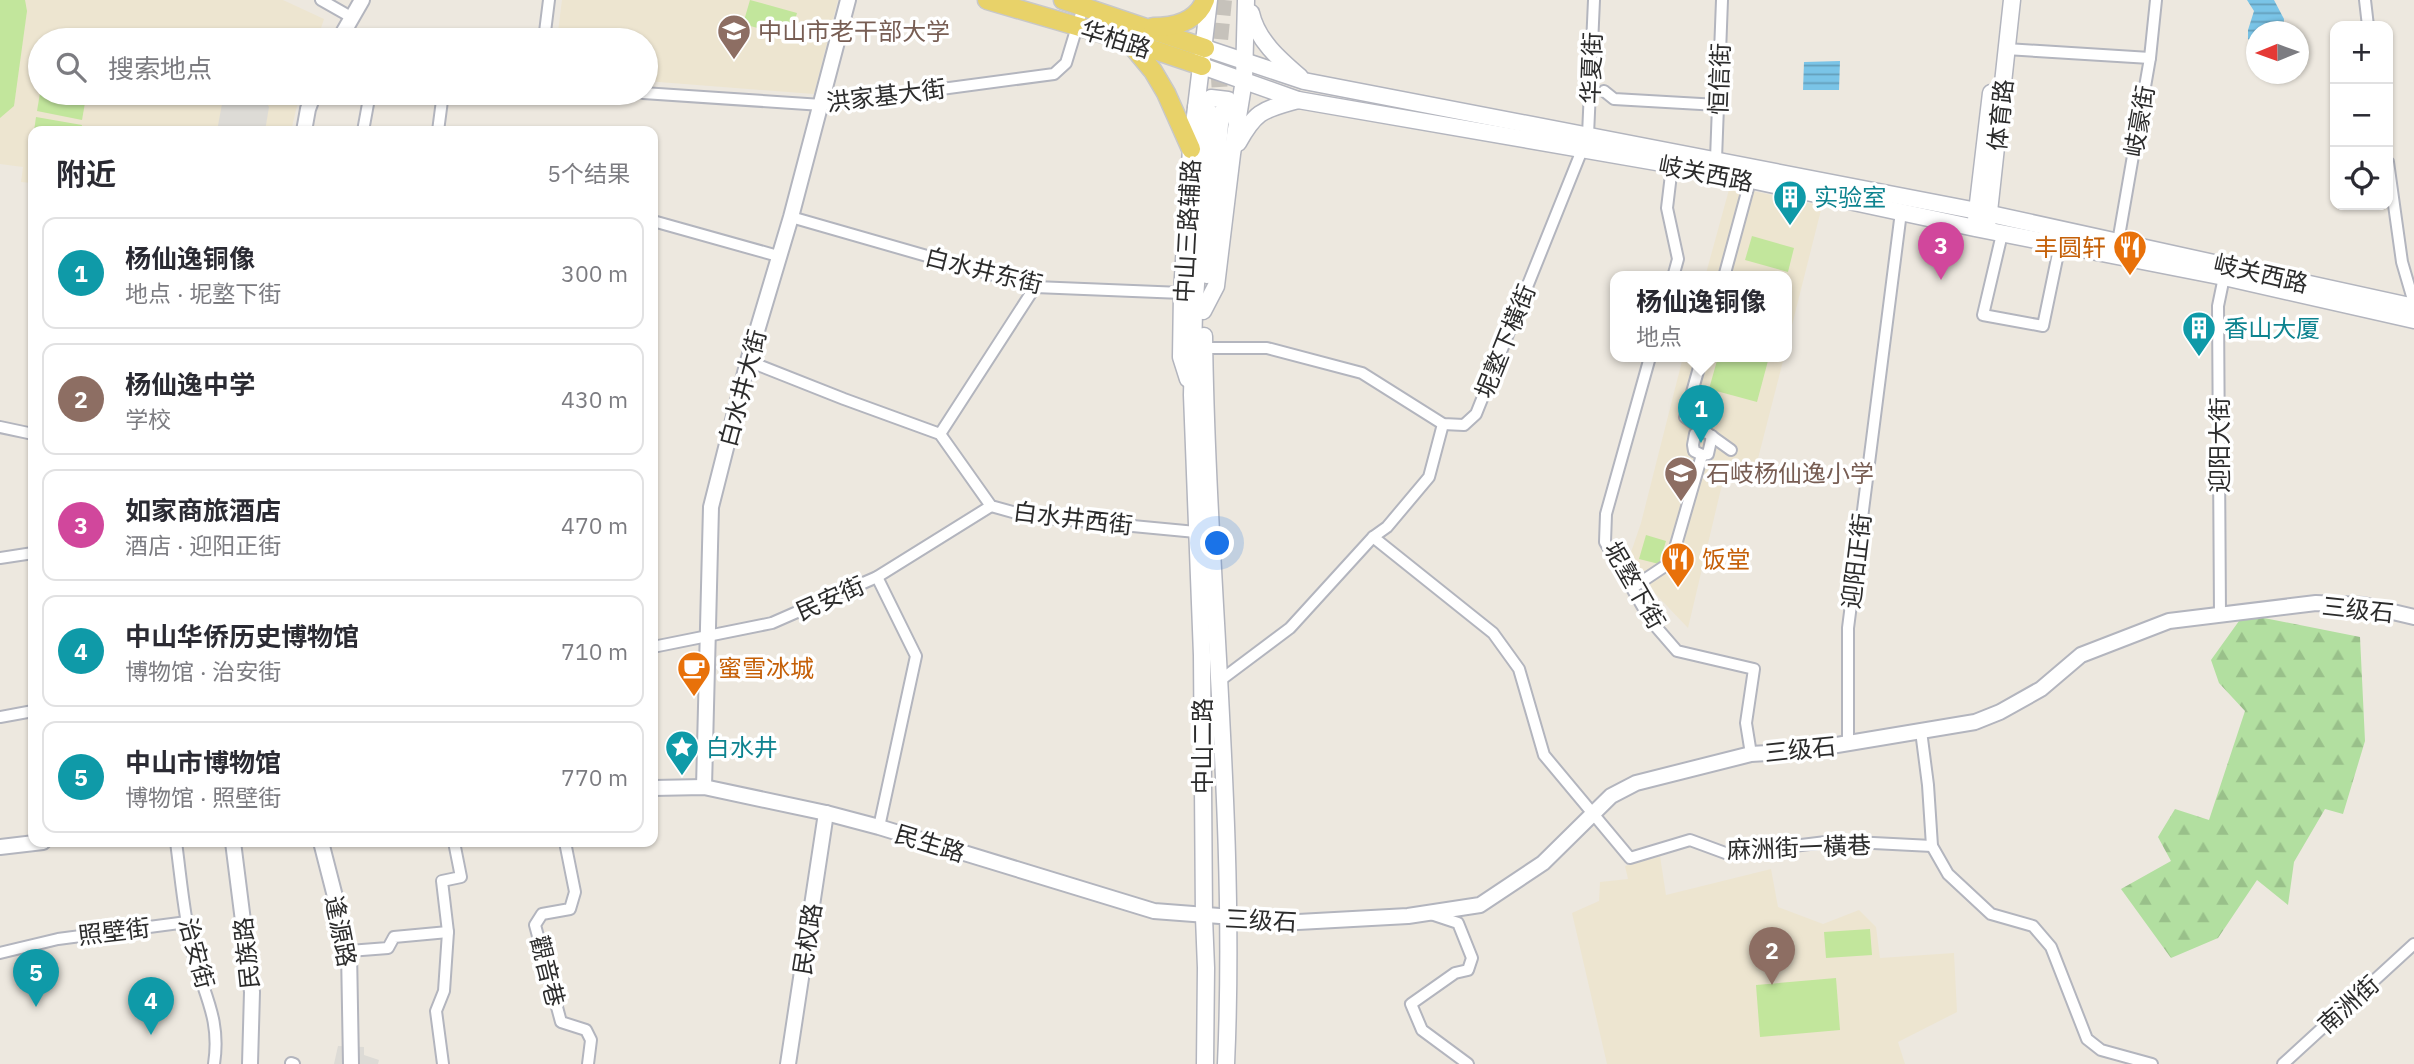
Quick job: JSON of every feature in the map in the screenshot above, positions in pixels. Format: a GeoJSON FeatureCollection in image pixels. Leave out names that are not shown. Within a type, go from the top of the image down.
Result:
{"type":"FeatureCollection","features":[{"type":"Feature","properties":{"kind":"main road","name":"华柏路"},"geometry":{"type":"LineString","coordinates":[[987,0],[1128,41],[1244,80]]}},
{"type":"Feature","properties":{"kind":"main road","name":"华柏路"},"geometry":{"type":"LineString","coordinates":[[1063,0],[1245,63]]}},
{"type":"Feature","properties":{"kind":"main road"},"geometry":{"type":"LineString","coordinates":[[1147,27],[1171,27],[1184,23],[1195,15],[1207,0]]}},
{"type":"Feature","properties":{"kind":"main road","name":"中山三路辅路"},"geometry":{"type":"LineString","coordinates":[[1192,395],[1181,357],[1182,293],[1191,149],[1209,111],[1202,66],[1207,0]]}},
{"type":"Feature","properties":{"kind":"main road"},"geometry":{"type":"LineString","coordinates":[[1247,0],[1253,25],[1264,41],[1279,60],[1304,81]]}},
{"type":"Feature","properties":{"kind":"main road","name":"中山三路辅路"},"geometry":{"type":"LineString","coordinates":[[1203,311],[1216,286],[1244,80],[1247,0]]}},
{"type":"Feature","properties":{"kind":"main road","name":"体育路"},"geometry":{"type":"LineString","coordinates":[[1988,231],[1983,212],[2003,0]]}},
{"type":"Feature","properties":{"kind":"main road","name":"体育路"},"geometry":{"type":"LineString","coordinates":[[1983,212],[2007,49],[2011,0]]}},
{"type":"Feature","properties":{"kind":"main road"},"geometry":{"type":"LineString","coordinates":[[1128,41],[1153,71],[1166,93],[1191,149]]}},
{"type":"Feature","properties":{"kind":"main road","name":"岐关西路"},"geometry":{"type":"LineString","coordinates":[[1245,63],[1304,81],[1585,143],[1672,166],[2224,277],[2414,320]]}},
{"type":"Feature","properties":{"kind":"main road","name":"岐关西路"},"geometry":{"type":"LineString","coordinates":[[1244,80],[1298,100],[1585,143],[1716,159],[1983,212],[2414,305]]}},
{"type":"Feature","properties":{"kind":"main road"},"geometry":{"type":"LineString","coordinates":[[1199,429],[1204,348],[1209,111],[1202,101],[1211,98],[1228,100],[1234,109],[1237,123]]}},
{"type":"Feature","properties":{"kind":"main road"},"geometry":{"type":"LineString","coordinates":[[1232,154],[1251,119],[1267,108],[1298,100]]}},
{"type":"Feature","properties":{"kind":"main road"},"geometry":{"type":"LineString","coordinates":[[1199,429],[1192,395],[1194,311],[1209,111]]}},
{"type":"Feature","properties":{"kind":"main road","name":"中山二路"},"geometry":{"type":"LineString","coordinates":[[1199,429],[1196,532],[1202,655],[1205,1064]]}},
{"type":"Feature","properties":{"kind":"main road","name":"中山二路"},"geometry":{"type":"LineString","coordinates":[[1199,429],[1218,682],[1230,918],[1226,1064]]}},
{"type":"Feature","properties":{"kind":"street"},"geometry":{"type":"LineString","coordinates":[[321,0],[351,17]]}},
{"type":"Feature","properties":{"kind":"street"},"geometry":{"type":"LineString","coordinates":[[345,28],[362,0]]}},
{"type":"Feature","properties":{"kind":"street"},"geometry":{"type":"LineString","coordinates":[[546,28],[549,0]]}},
{"type":"Feature","properties":{"kind":"street","name":"白水井大街"},"geometry":{"type":"LineString","coordinates":[[704,787],[711,507],[748,361],[791,217],[848,0]]}},
{"type":"Feature","properties":{"kind":"street","name":"华夏街"},"geometry":{"type":"LineString","coordinates":[[1585,143],[1594,0]]}},
{"type":"Feature","properties":{"kind":"street","name":"恒信街"},"geometry":{"type":"LineString","coordinates":[[1716,159],[1722,0]]}},
{"type":"Feature","properties":{"kind":"street","name":"岐豪街"},"geometry":{"type":"LineString","coordinates":[[2118,242],[2150,58],[2156,0]]}},
{"type":"Feature","properties":{"kind":"street"},"geometry":{"type":"LineString","coordinates":[[2365,0],[2367,21]]}},
{"type":"Feature","properties":{"kind":"street","name":"洪家基大街"},"geometry":{"type":"LineString","coordinates":[[658,94],[822,105],[1054,74],[1066,63],[1083,7]]}},
{"type":"Feature","properties":{"kind":"street"},"geometry":{"type":"LineString","coordinates":[[2007,49],[2150,58]]}},
{"type":"Feature","properties":{"kind":"street"},"geometry":{"type":"LineString","coordinates":[[1604,91],[1614,99],[1718,105]]}},
{"type":"Feature","properties":{"kind":"street"},"geometry":{"type":"LineString","coordinates":[[305,126],[310,105]]}},
{"type":"Feature","properties":{"kind":"street"},"geometry":{"type":"LineString","coordinates":[[364,126],[368,105]]}},
{"type":"Feature","properties":{"kind":"street"},"geometry":{"type":"LineString","coordinates":[[439,126],[441,105]]}},
{"type":"Feature","properties":{"kind":"street","name":"坭墪下橫街"},"geometry":{"type":"LineString","coordinates":[[1443,424],[1464,425],[1476,414],[1585,143]]}},
{"type":"Feature","properties":{"kind":"street"},"geometry":{"type":"LineString","coordinates":[[1672,166],[1667,208],[1678,259],[1675,271]]}},
{"type":"Feature","properties":{"kind":"street"},"geometry":{"type":"LineString","coordinates":[[1726,271],[1750,181]]}},
{"type":"Feature","properties":{"kind":"street"},"geometry":{"type":"LineString","coordinates":[[2393,198],[2402,262],[2414,305]]}},
{"type":"Feature","properties":{"kind":"street","name":"迎阳正街"},"geometry":{"type":"LineString","coordinates":[[1848,744],[1848,628],[1901,212]]}},
{"type":"Feature","properties":{"kind":"street","name":"白水井东街"},"geometry":{"type":"LineString","coordinates":[[791,217],[1035,287],[1182,293]]}},
{"type":"Feature","properties":{"kind":"street"},"geometry":{"type":"LineString","coordinates":[[658,221],[778,256]]}},
{"type":"Feature","properties":{"kind":"street"},"geometry":{"type":"LineString","coordinates":[[1988,231],[1983,315],[2043,326],[2060,244]]}},
{"type":"Feature","properties":{"kind":"street","name":"迎阳大街"},"geometry":{"type":"LineString","coordinates":[[2220,615],[2218,306],[2224,277]]}},
{"type":"Feature","properties":{"kind":"street"},"geometry":{"type":"LineString","coordinates":[[748,361],[940,434],[1035,287]]}},
{"type":"Feature","properties":{"kind":"street"},"geometry":{"type":"LineString","coordinates":[[1204,348],[1267,348],[1362,373],[1443,424],[1429,477],[1387,527],[1373,537],[1290,628],[1218,682]]}},
{"type":"Feature","properties":{"kind":"street","name":"坭墪下街"},"geometry":{"type":"LineString","coordinates":[[1649,362],[1606,514],[1605,542],[1651,621],[1677,650],[1754,669],[1746,723],[1751,754]]}},
{"type":"Feature","properties":{"kind":"street"},"geometry":{"type":"LineString","coordinates":[[1701,362],[1685,417],[1731,450]]}},
{"type":"Feature","properties":{"kind":"street"},"geometry":{"type":"LineString","coordinates":[[0,427],[28,433]]}},
{"type":"Feature","properties":{"kind":"street","name":"白水井西街"},"geometry":{"type":"LineString","coordinates":[[940,434],[991,506],[1027,516],[1196,532]]}},
{"type":"Feature","properties":{"kind":"street"},"geometry":{"type":"LineString","coordinates":[[1695,434],[1709,434],[1708,454],[1702,455],[1695,451],[1693,445],[1695,434]]}},
{"type":"Feature","properties":{"kind":"street"},"geometry":{"type":"LineString","coordinates":[[1632,588],[1671,562],[1702,455]]}},
{"type":"Feature","properties":{"kind":"street","name":"民安街"},"geometry":{"type":"LineString","coordinates":[[658,646],[772,623],[877,577],[991,506]]}},
{"type":"Feature","properties":{"kind":"street","name":"麻洲街一橫巷"},"geometry":{"type":"LineString","coordinates":[[1373,537],[1493,633],[1519,669],[1544,755],[1630,858],[1690,840],[1728,854],[1834,841],[1932,846]]}},
{"type":"Feature","properties":{"kind":"street"},"geometry":{"type":"LineString","coordinates":[[0,558],[28,553]]}},
{"type":"Feature","properties":{"kind":"street"},"geometry":{"type":"LineString","coordinates":[[877,577],[916,656],[879,827]]}},
{"type":"Feature","properties":{"kind":"street","name":"三级石"},"geometry":{"type":"LineString","coordinates":[[1204,917],[1297,922],[1408,916],[1480,905],[1543,863],[1611,796],[1636,783],[1751,754],[1801,751],[1975,722],[2000,712],[2041,689],[2081,655],[2169,621],[2316,603],[2363,605],[2412,616]]}},
{"type":"Feature","properties":{"kind":"street"},"geometry":{"type":"LineString","coordinates":[[0,717],[28,712]]}},
{"type":"Feature","properties":{"kind":"street"},"geometry":{"type":"LineString","coordinates":[[1921,731],[1932,846],[1948,874],[1991,914],[2033,926],[2042,936],[2050,947],[2087,1039],[2101,1050],[2152,1064]]}},
{"type":"Feature","properties":{"kind":"street","name":"民生路"},"geometry":{"type":"LineString","coordinates":[[658,788],[704,787],[826,813],[1154,911],[1204,917]]}},
{"type":"Feature","properties":{"kind":"street","name":"民权路"},"geometry":{"type":"LineString","coordinates":[[788,1064],[826,813]]}},
{"type":"Feature","properties":{"kind":"street"},"geometry":{"type":"LineString","coordinates":[[0,847],[28,844]]}},
{"type":"Feature","properties":{"kind":"street","name":"治安街"},"geometry":{"type":"LineString","coordinates":[[177,847],[194,956],[215,1021],[217,1045],[214,1064]]}},
{"type":"Feature","properties":{"kind":"street","name":"民族路"},"geometry":{"type":"LineString","coordinates":[[234,847],[252,992],[250,1064]]}},
{"type":"Feature","properties":{"kind":"street","name":"逢源路"},"geometry":{"type":"LineString","coordinates":[[322,847],[349,951],[351,1064]]}},
{"type":"Feature","properties":{"kind":"street"},"geometry":{"type":"LineString","coordinates":[[443,1064],[436,1011],[444,991],[448,932],[442,881],[461,877],[455,847]]}},
{"type":"Feature","properties":{"kind":"street","name":"觀音巷"},"geometry":{"type":"LineString","coordinates":[[566,847],[575,892],[570,909],[542,914],[535,925],[561,1022],[586,1030],[592,1040],[588,1064]]}},
{"type":"Feature","properties":{"kind":"street"},"geometry":{"type":"LineString","coordinates":[[1428,913],[1458,923],[1472,958],[1468,970],[1455,973],[1411,1004],[1422,1030],[1468,1064]]}},
{"type":"Feature","properties":{"kind":"street","name":"照壁街"},"geometry":{"type":"LineString","coordinates":[[0,953],[58,939],[187,922]]}},
{"type":"Feature","properties":{"kind":"street"},"geometry":{"type":"LineString","coordinates":[[349,951],[388,948],[394,937],[448,932]]}},
{"type":"Feature","properties":{"kind":"street","name":"南洲街"},"geometry":{"type":"LineString","coordinates":[[2283,1064],[2414,944]]}},
{"type":"Feature","properties":{"kind":"shaded area"},"geometry":{"type":"Polygon","coordinates":[[[0,0],[283,0],[324,19],[321,28],[28,28],[28,105],[297,105],[292,126],[28,126],[28,183],[21,182],[23,167],[0,164],[0,0]]]}},
{"type":"Feature","properties":{"kind":"shaded area","name":"中山市老干部大学"},"geometry":{"type":"Polygon","coordinates":[[[562,0],[838,0],[814,94],[658,82],[658,28],[558,28],[562,0]]]}},
{"type":"Feature","properties":{"kind":"shaded area"},"geometry":{"type":"Polygon","coordinates":[[[222,105],[269,107],[266,126],[218,126],[222,105]]]}},
{"type":"Feature","properties":{"kind":"shaded area"},"geometry":{"type":"Polygon","coordinates":[[[1730,186],[1822,206],[1792,325],[1792,271],[1707,271],[1730,186]]]}},
{"type":"Feature","properties":{"kind":"shaded area","name":"石岐杨仙逸小学"},"geometry":{"type":"Polygon","coordinates":[[[1682,362],[1783,362],[1752,482],[1724,476],[1688,628],[1627,564],[1641,523],[1682,362]]]}},
{"type":"Feature","properties":{"kind":"shaded area"},"geometry":{"type":"Polygon","coordinates":[[[1660,856],[1666,895],[1771,869],[1778,907],[1823,924],[1859,910],[1876,927],[1880,958],[1954,953],[1957,1012],[1898,1042],[1905,1064],[1607,1064],[1572,913],[1599,901],[1600,882],[1628,879],[1625,866],[1660,856]]]}},
{"type":"Feature","properties":{"kind":"shaded area"},"geometry":{"type":"Polygon","coordinates":[[[338,1046],[364,1047],[364,1055],[379,1060],[378,1064],[334,1064],[338,1046]]]}},
{"type":"Feature","properties":{"kind":"green space"},"geometry":{"type":"Polygon","coordinates":[[[0,0],[25,0],[27,11],[14,106],[0,118],[0,0]]]}},
{"type":"Feature","properties":{"kind":"green space"},"geometry":{"type":"Polygon","coordinates":[[[750,0],[797,13],[790,37],[743,24],[750,0]]]}},
{"type":"Feature","properties":{"kind":"green space"},"geometry":{"type":"Polygon","coordinates":[[[38,105],[85,105],[82,120],[37,111],[38,105]]]}},
{"type":"Feature","properties":{"kind":"green space"},"geometry":{"type":"Polygon","coordinates":[[[36,117],[82,125],[82,126],[35,126],[36,117]]]}},
{"type":"Feature","properties":{"kind":"green space"},"geometry":{"type":"Polygon","coordinates":[[[1752,236],[1794,248],[1788,271],[1745,260],[1752,236]]]}},
{"type":"Feature","properties":{"kind":"green space"},"geometry":{"type":"Polygon","coordinates":[[[1717,362],[1768,362],[1757,402],[1709,389],[1717,362]]]}},
{"type":"Feature","properties":{"kind":"green space"},"geometry":{"type":"Polygon","coordinates":[[[1646,535],[1666,541],[1659,564],[1639,559],[1646,535]]]}},
{"type":"Feature","properties":{"kind":"green space"},"geometry":{"type":"Polygon","coordinates":[[[2244,614],[2360,637],[2365,741],[2343,814],[2325,809],[2294,862],[2288,905],[2257,880],[2218,938],[2171,958],[2121,889],[2171,861],[2158,837],[2175,809],[2209,820],[2245,711],[2219,683],[2211,660],[2244,614]]]}},
{"type":"Feature","properties":{"kind":"green space"},"geometry":{"type":"Polygon","coordinates":[[[1870,929],[1872,955],[1826,958],[1824,932],[1870,929]]]}},
{"type":"Feature","properties":{"kind":"green space"},"geometry":{"type":"Polygon","coordinates":[[[1836,978],[1840,1030],[1760,1037],[1756,985],[1836,978]]]}},
{"type":"Feature","properties":{"kind":"water"},"geometry":{"type":"Polygon","coordinates":[[[2247,0],[2274,0],[2284,21],[2251,21],[2254,11],[2247,0]]]}},
{"type":"Feature","properties":{"kind":"water"},"geometry":{"type":"Polygon","coordinates":[[[1840,61],[1839,90],[1803,90],[1804,62],[1840,61]]]}},
{"type":"Feature","properties":{"kind":"tunnel"},"geometry":{"type":"LineString","coordinates":[[1221,111],[1218,61],[1224,0]]}},
{"type":"Feature","properties":{"kind":"place","name":"中山市老干部大学"},"geometry":{"type":"Point","coordinates":[734,61]}},
{"type":"Feature","properties":{"kind":"place","name":"实验室"},"geometry":{"type":"Point","coordinates":[1790,227]}},
{"type":"Feature","properties":{"kind":"place","name":"丰圆轩"},"geometry":{"type":"Point","coordinates":[2130,277]}},
{"type":"Feature","properties":{"kind":"place","name":"如家商旅酒店"},"geometry":{"type":"Point","coordinates":[1941,280]}},
{"type":"Feature","properties":{"kind":"place","name":"香山大厦"},"geometry":{"type":"Point","coordinates":[2199,358]}},
{"type":"Feature","properties":{"kind":"place","name":"杨仙逸铜像"},"geometry":{"type":"Point","coordinates":[1701,443]}},
{"type":"Feature","properties":{"kind":"place","name":"石岐杨仙逸小学"},"geometry":{"type":"Point","coordinates":[1681,503]}},
{"type":"Feature","properties":{"kind":"place","name":"饭堂"},"geometry":{"type":"Point","coordinates":[1678,589]}},
{"type":"Feature","properties":{"kind":"place","name":"蜜雪冰城"},"geometry":{"type":"Point","coordinates":[694,698]}},
{"type":"Feature","properties":{"kind":"place","name":"白水井"},"geometry":{"type":"Point","coordinates":[682,777]}},
{"type":"Feature","properties":{"kind":"place","name":"杨仙逸中学"},"geometry":{"type":"Point","coordinates":[1772,985]}},
{"type":"Feature","properties":{"kind":"place","name":"中山市博物馆"},"geometry":{"type":"Point","coordinates":[36,1007]}},
{"type":"Feature","properties":{"kind":"place","name":"中山华侨历史博物馆"},"geometry":{"type":"Point","coordinates":[151,1035]}}]}
